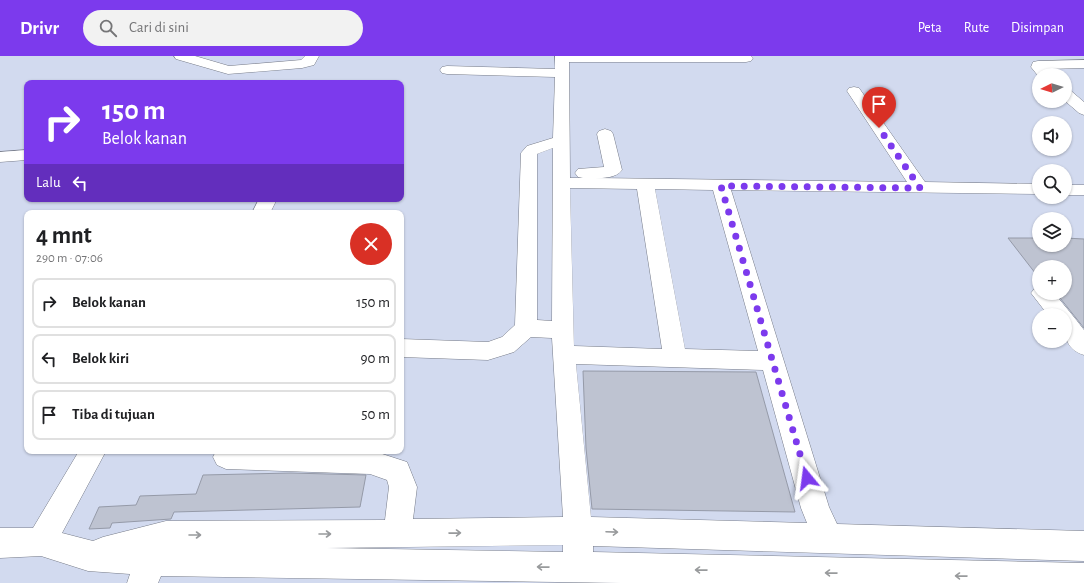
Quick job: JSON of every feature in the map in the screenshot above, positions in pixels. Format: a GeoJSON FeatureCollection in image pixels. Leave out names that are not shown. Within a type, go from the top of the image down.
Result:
{"type":"FeatureCollection","features":[{"type":"Feature","properties":{"kind":"street"},"geometry":{"type":"LineString","coordinates":[[181,56],[228,70],[302,64],[309,62],[312,56]]}},
{"type":"Feature","properties":{"kind":"street"},"geometry":{"type":"LineString","coordinates":[[447,70],[562,62],[746,58]]}},
{"type":"Feature","properties":{"kind":"street"},"geometry":{"type":"LineString","coordinates":[[562,62],[561,178],[563,355],[578,531],[578,567]]}},
{"type":"Feature","properties":{"kind":"street"},"geometry":{"type":"LineString","coordinates":[[1039,68],[1038,65],[1084,64]]}},
{"type":"Feature","properties":{"kind":"street"},"geometry":{"type":"LineString","coordinates":[[223,80],[228,70]]}},
{"type":"Feature","properties":{"kind":"street"},"geometry":{"type":"LineString","coordinates":[[854,91],[920,188]]}},
{"type":"Feature","properties":{"kind":"street"},"geometry":{"type":"LineString","coordinates":[[1072,99],[1084,110]]}},
{"type":"Feature","properties":{"kind":"street"},"geometry":{"type":"LineString","coordinates":[[561,178],[605,173],[613,170],[606,134]]}},
{"type":"Feature","properties":{"kind":"street"},"geometry":{"type":"LineString","coordinates":[[404,348],[488,351],[508,346],[526,328],[529,153],[533,148],[561,141]]}},
{"type":"Feature","properties":{"kind":"street"},"geometry":{"type":"LineString","coordinates":[[0,157],[24,155]]}},
{"type":"Feature","properties":{"kind":"street"},"geometry":{"type":"LineString","coordinates":[[561,178],[645,184],[721,186],[1032,189]]}},
{"type":"Feature","properties":{"kind":"street"},"geometry":{"type":"LineString","coordinates":[[645,184],[675,358]]}},
{"type":"Feature","properties":{"kind":"street"},"geometry":{"type":"LineString","coordinates":[[721,186],[815,508],[828,538]]}},
{"type":"Feature","properties":{"kind":"street"},"geometry":{"type":"LineString","coordinates":[[1072,190],[1084,190]]}},
{"type":"Feature","properties":{"kind":"street"},"geometry":{"type":"LineString","coordinates":[[1048,300],[1054,308]]}},
{"type":"Feature","properties":{"kind":"street"},"geometry":{"type":"LineString","coordinates":[[526,328],[563,330]]}},
{"type":"Feature","properties":{"kind":"street"},"geometry":{"type":"LineString","coordinates":[[1072,331],[1084,346]]}},
{"type":"Feature","properties":{"kind":"street"},"geometry":{"type":"LineString","coordinates":[[563,355],[772,361]]}},
{"type":"Feature","properties":{"kind":"street"},"geometry":{"type":"LineString","coordinates":[[42,542],[91,454]]}},
{"type":"Feature","properties":{"kind":"street"},"geometry":{"type":"LineString","coordinates":[[226,457],[370,462],[397,471],[404,487],[397,534]]}},
{"type":"Feature","properties":{"kind":"street"},"geometry":{"type":"LineString","coordinates":[[88,556],[166,535],[397,534],[578,531],[1084,546]]}},
{"type":"Feature","properties":{"kind":"street"},"geometry":{"type":"LineString","coordinates":[[147,572],[166,535]]}},
{"type":"Feature","properties":{"kind":"street"},"geometry":{"type":"LineString","coordinates":[[0,543],[42,542],[147,572],[578,567],[1084,578]]}},
{"type":"Feature","properties":{"kind":"street"},"geometry":{"type":"LineString","coordinates":[[1025,544],[1040,577]]}},
{"type":"Feature","properties":{"kind":"shaded area"},"geometry":{"type":"Polygon","coordinates":[[[0,56],[1084,56],[1084,583],[0,583],[0,56]]]}},
{"type":"Feature","properties":{"kind":"building"},"geometry":{"type":"Polygon","coordinates":[[[1008,238],[1032,238],[1032,252],[1072,252],[1072,238],[1084,239],[1084,328],[1072,313],[1072,308],[1068,308],[1062,300],[1072,300],[1072,260],[1032,260],[1032,269],[1008,238]]]}},
{"type":"Feature","properties":{"kind":"building"},"geometry":{"type":"Polygon","coordinates":[[[583,371],[756,372],[795,512],[592,509],[586,448],[583,371]]]}},
{"type":"Feature","properties":{"kind":"building"},"geometry":{"type":"Polygon","coordinates":[[[291,473],[366,475],[360,507],[174,512],[171,519],[112,523],[110,528],[89,529],[99,507],[136,505],[140,496],[196,494],[203,475],[291,473]]]}},
{"type":"Feature","properties":{"kind":"route"},"geometry":{"type":"LineString","coordinates":[[807,478],[721,186],[920,188],[879,128]]}}]}
